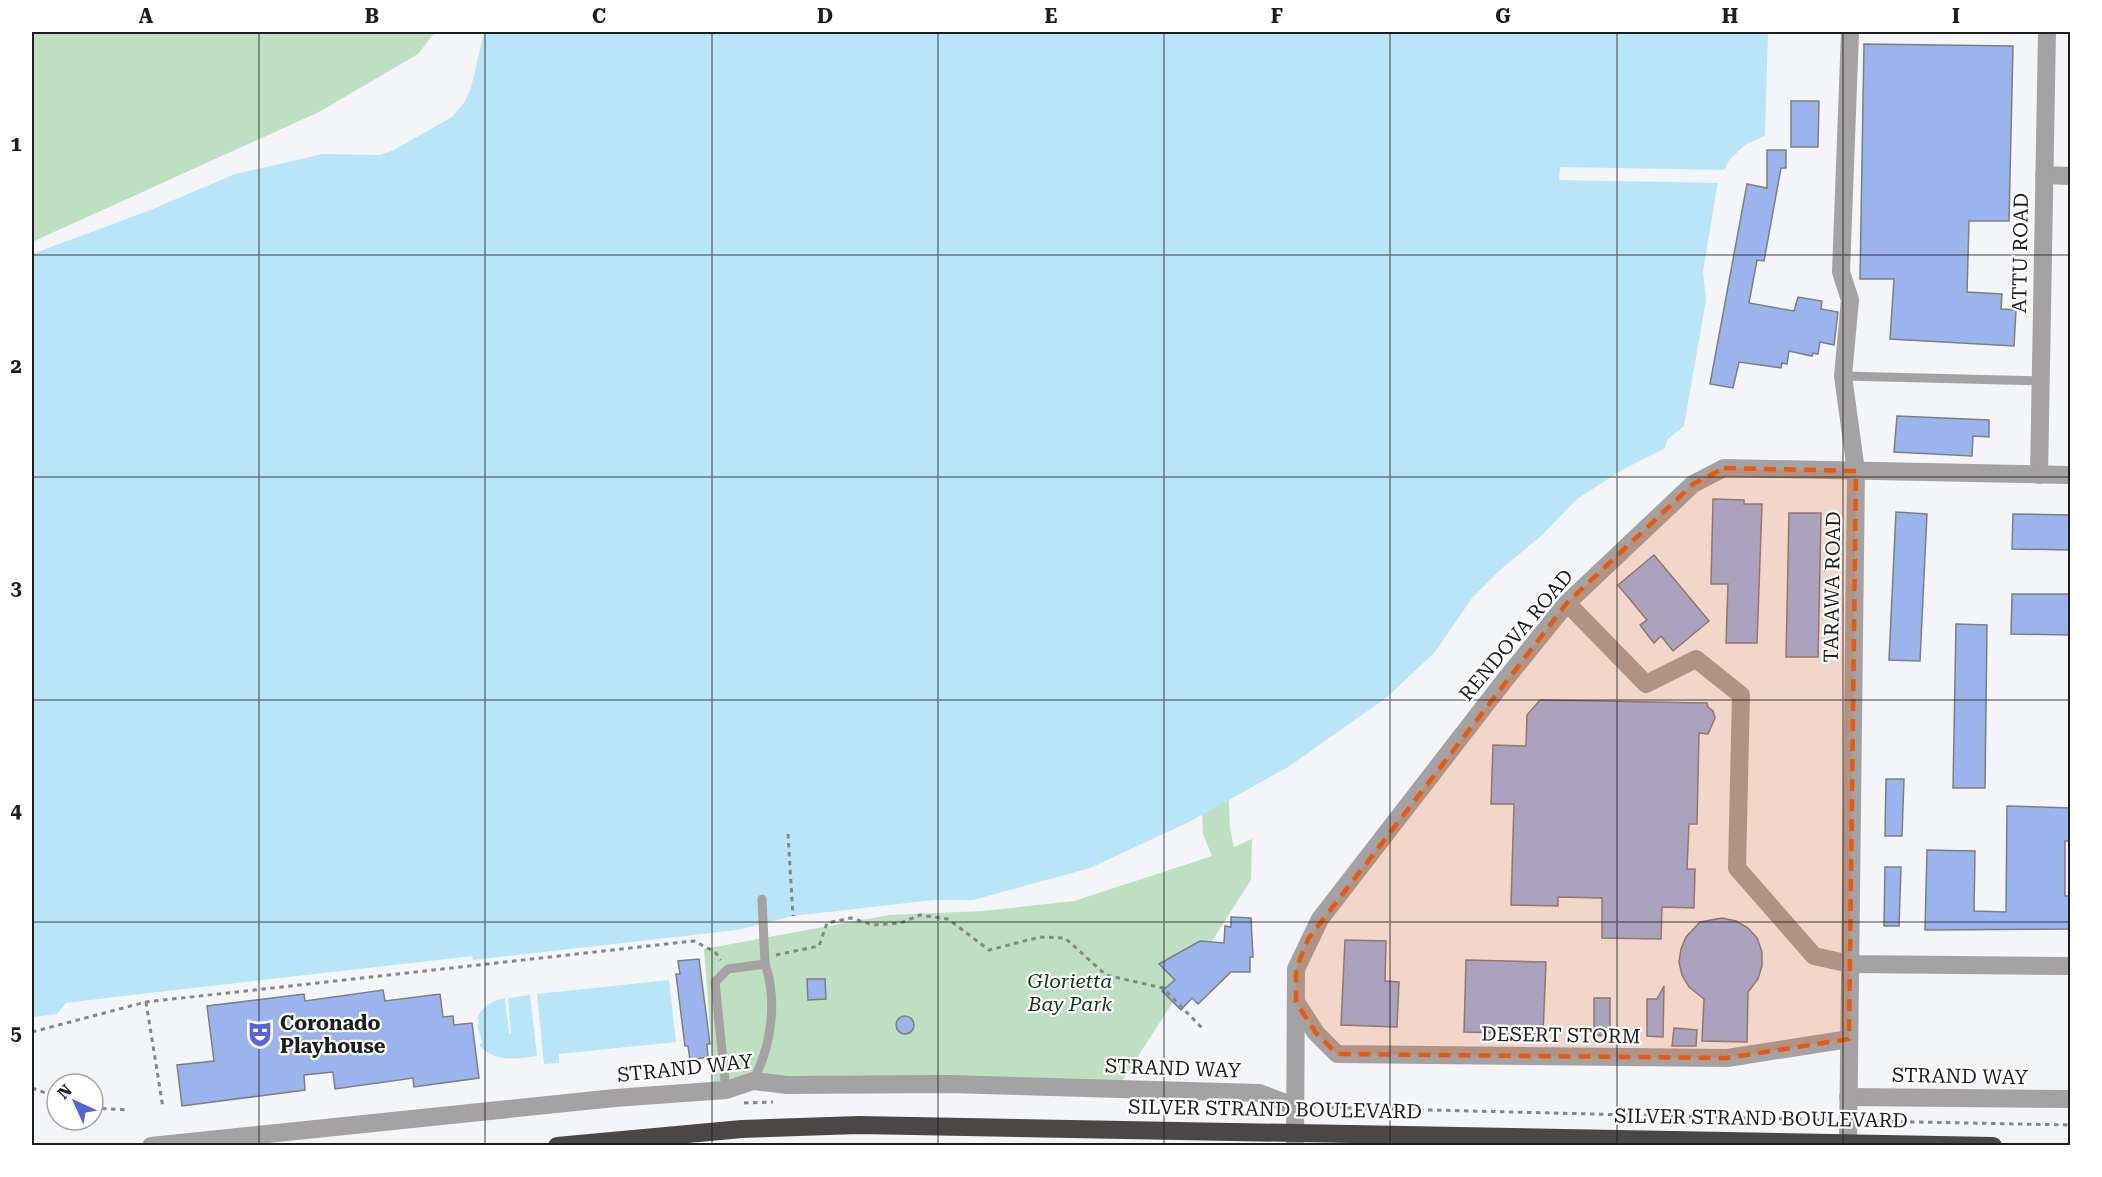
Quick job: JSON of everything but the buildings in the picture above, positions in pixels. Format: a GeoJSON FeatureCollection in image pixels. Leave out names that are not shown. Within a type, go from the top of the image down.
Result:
{"type":"FeatureCollection","features":[{"type":"Feature","properties":{"kind":"highway","name":"SILVER STRAND BOULEVARD"},"geometry":{"type":"LineString","coordinates":[[557,1146],[742,1129],[859,1125],[1295,1138],[1993,1146]]}},
{"type":"Feature","properties":{"kind":"street","name":"TARAWA ROAD"},"geometry":{"type":"LineString","coordinates":[[1848,1144],[1856,471],[1844,376],[1850,300],[1841,272],[1850,32]]}},
{"type":"Feature","properties":{"kind":"street","name":"ATTU ROAD"},"geometry":{"type":"LineString","coordinates":[[2039,475],[2047,32]]}},
{"type":"Feature","properties":{"kind":"street"},"geometry":{"type":"LineString","coordinates":[[2044,176],[2070,176]]}},
{"type":"Feature","properties":{"kind":"street","name":"RENDOVA ROAD"},"geometry":{"type":"LineString","coordinates":[[1295,1138],[1296,969],[1320,919],[1567,603],[1693,484],[1724,468],[2070,475]]}},
{"type":"Feature","properties":{"kind":"street"},"geometry":{"type":"LineString","coordinates":[[1567,603],[1646,684],[1696,659],[1741,695],[1737,868],[1814,956],[1850,964],[2070,966]]}},
{"type":"Feature","properties":{"kind":"street","name":"DESERT STORM"},"geometry":{"type":"LineString","coordinates":[[1296,1002],[1316,1033],[1337,1054],[1727,1058],[1849,1039]]}},
{"type":"Feature","properties":{"kind":"street","name":"STRAND WAY"},"geometry":{"type":"LineString","coordinates":[[156,1145],[615,1098],[726,1090],[753,1081],[786,1085],[949,1084],[1259,1093],[1296,1107]]}},
{"type":"Feature","properties":{"kind":"street","name":"STRAND WAY"},"geometry":{"type":"LineString","coordinates":[[1848,1097],[2070,1099]]}},
{"type":"Feature","properties":{"kind":"lane"},"geometry":{"type":"LineString","coordinates":[[1844,376],[2040,381]]}},
{"type":"Feature","properties":{"kind":"lane"},"geometry":{"type":"LineString","coordinates":[[753,1081],[765,1059],[770,1029],[769,975],[765,961],[762,899]]}},
{"type":"Feature","properties":{"kind":"lane"},"geometry":{"type":"LineString","coordinates":[[726,1090],[715,982],[728,969],[765,961]]}},
{"type":"Feature","properties":{"kind":"path"},"geometry":{"type":"LineString","coordinates":[[788,834],[793,916]]}},
{"type":"Feature","properties":{"kind":"path"},"geometry":{"type":"LineString","coordinates":[[765,961],[819,946],[827,923],[842,918],[851,918],[873,925],[901,923],[920,915],[948,919],[989,950],[1040,937],[1065,938],[1106,975],[1163,988],[1202,1028]]}},
{"type":"Feature","properties":{"kind":"path"},"geometry":{"type":"LineString","coordinates":[[32,1032],[146,1002],[694,941],[715,952],[728,969]]}},
{"type":"Feature","properties":{"kind":"path"},"geometry":{"type":"LineString","coordinates":[[146,1002],[163,1108]]}},
{"type":"Feature","properties":{"kind":"path"},"geometry":{"type":"LineString","coordinates":[[105,1109],[128,1110]]}},
{"type":"Feature","properties":{"kind":"path"},"geometry":{"type":"LineString","coordinates":[[1872,1121],[2070,1125]]}},
{"type":"Feature","properties":{"kind":"highlighted area"},"geometry":{"type":"Polygon","coordinates":[[[1724,468],[1856,471],[1849,1039],[1727,1058],[1567,1058],[1337,1054],[1316,1033],[1296,1002],[1296,969],[1308,939],[1567,603],[1693,484],[1724,468]]]}},
{"type":"Feature","properties":{"kind":"green space"},"geometry":{"type":"Polygon","coordinates":[[[32,32],[435,32],[418,54],[319,112],[32,242],[32,32]]]}},
{"type":"Feature","properties":{"kind":"green space","name":"Glorietta Bay Park"},"geometry":{"type":"Polygon","coordinates":[[[1199,725],[1226,725],[1230,828],[1234,847],[1252,839],[1251,880],[1121,1083],[714,1082],[704,949],[889,915],[983,911],[1074,901],[1212,856],[1203,834],[1199,725]]]}},
{"type":"Feature","properties":{"kind":"water"},"geometry":{"type":"Polygon","coordinates":[[[484,32],[1768,32],[1765,136],[1746,144],[1729,160],[1717,187],[1703,272],[1706,300],[1684,426],[1668,439],[1664,449],[1622,470],[1577,499],[1541,536],[1500,570],[1472,598],[1435,652],[1386,698],[1288,767],[1189,822],[1090,868],[973,900],[934,900],[793,916],[737,930],[473,960],[472,956],[66,1003],[57,1014],[32,1017],[32,254],[148,211],[235,174],[323,154],[380,155],[392,151],[452,117],[464,103],[471,88],[484,32]]]}},
{"type":"Feature","properties":{"kind":"water"},"geometry":{"type":"Polygon","coordinates":[[[669,980],[676,1042],[559,1054],[559,1063],[544,1064],[537,994],[669,980]]]}},
{"type":"Feature","properties":{"kind":"water"},"geometry":{"type":"Polygon","coordinates":[[[530,995],[537,1056],[506,1058],[485,1051],[479,1045],[482,1042],[477,1018],[482,1010],[492,1002],[505,998],[509,1033],[511,1034],[508,998],[530,995]]]}},
{"type":"Feature","properties":{"kind":"pier"},"geometry":{"type":"Polygon","coordinates":[[[1560,167],[1728,170],[1722,183],[1559,180],[1560,167]]]}},
{"type":"Feature","properties":{"kind":"place","name":"Coronado Playhouse"},"geometry":{"type":"Point","coordinates":[260,1034]}}]}
